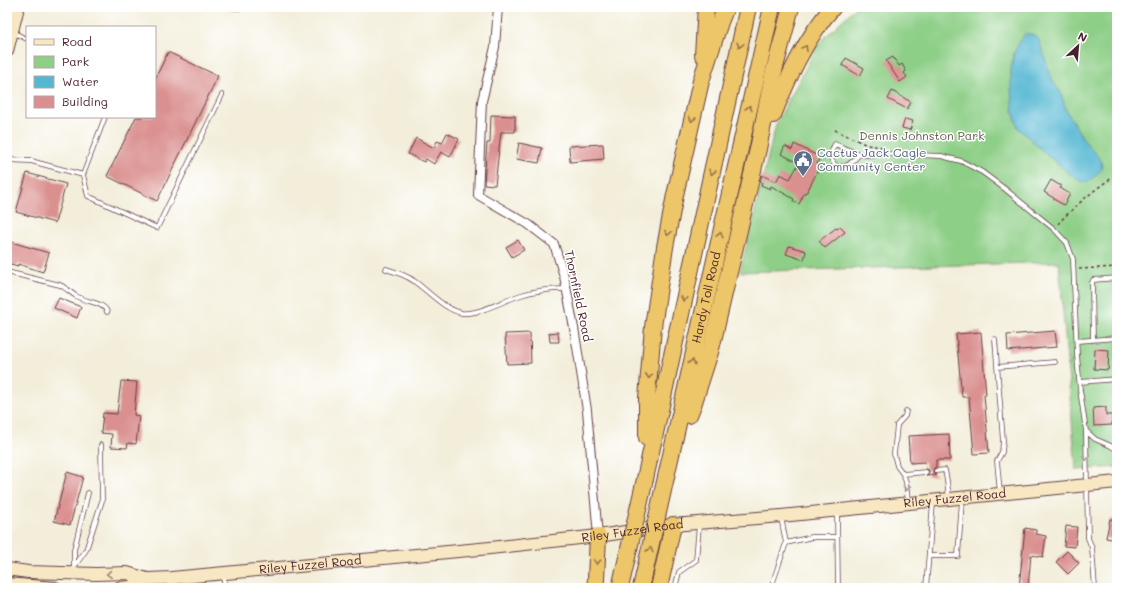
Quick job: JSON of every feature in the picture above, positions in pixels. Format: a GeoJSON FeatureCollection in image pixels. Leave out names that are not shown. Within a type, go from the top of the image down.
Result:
{"type":"FeatureCollection","features":[{"type":"Feature","properties":{"kind":"highway"},"geometry":{"type":"LineString","coordinates":[[701,80],[706,7]]}},
{"type":"Feature","properties":{"kind":"highway"},"geometry":{"type":"LineString","coordinates":[[646,472],[647,398],[653,327],[665,247],[701,80],[726,7]]}},
{"type":"Feature","properties":{"kind":"highway","name":"Hardy Toll Road"},"geometry":{"type":"LineString","coordinates":[[620,588],[748,7]]}},
{"type":"Feature","properties":{"kind":"highway","name":"Hardy Toll Road"},"geometry":{"type":"LineString","coordinates":[[641,588],[772,7]]}},
{"type":"Feature","properties":{"kind":"highway"},"geometry":{"type":"LineString","coordinates":[[672,453],[693,405],[711,350],[758,149],[780,78],[791,7]]}},
{"type":"Feature","properties":{"kind":"highway"},"geometry":{"type":"LineString","coordinates":[[780,78],[834,7]]}},
{"type":"Feature","properties":{"kind":"highway"},"geometry":{"type":"LineString","coordinates":[[660,588],[673,525]]}},
{"type":"Feature","properties":{"kind":"highway"},"geometry":{"type":"LineString","coordinates":[[595,588],[598,536]]}},
{"type":"Feature","properties":{"kind":"main road"},"geometry":{"type":"LineString","coordinates":[[7,51],[18,7]]}},
{"type":"Feature","properties":{"kind":"main road","name":"Riley Fuzzel Road"},"geometry":{"type":"LineString","coordinates":[[7,569],[28,572],[73,570],[96,574],[127,573],[151,581],[170,583],[224,573],[598,536],[673,525],[781,516],[1117,482]]}},
{"type":"Feature","properties":{"kind":"main road"},"geometry":{"type":"LineString","coordinates":[[20,571],[11,586],[55,588]]}},
{"type":"Feature","properties":{"kind":"main road","name":"Riley Fuzzel Road"},"geometry":{"type":"LineString","coordinates":[[119,588],[130,587],[151,581]]}},
{"type":"Feature","properties":{"kind":"street","name":"Thornfield Road"},"geometry":{"type":"LineString","coordinates":[[498,7],[495,47],[482,102],[478,195],[528,224],[554,244],[564,276],[587,410],[598,536]]}},
{"type":"Feature","properties":{"kind":"lane"},"geometry":{"type":"LineString","coordinates":[[226,7],[241,7]]}},
{"type":"Feature","properties":{"kind":"lane"},"geometry":{"type":"LineString","coordinates":[[12,32],[26,39]]}},
{"type":"Feature","properties":{"kind":"lane"},"geometry":{"type":"LineString","coordinates":[[105,118],[82,175],[88,196],[157,228],[222,95]]}},
{"type":"Feature","properties":{"kind":"lane"},"geometry":{"type":"LineString","coordinates":[[860,154],[851,164],[844,167],[837,167],[831,161],[831,153],[835,144],[864,155],[894,154],[940,156],[961,161],[982,172],[1054,229],[1066,243],[1072,258],[1080,382],[1086,431],[1088,538],[1092,548],[1095,588]]}},
{"type":"Feature","properties":{"kind":"lane"},"geometry":{"type":"LineString","coordinates":[[7,160],[31,161],[82,175]]}},
{"type":"Feature","properties":{"kind":"lane"},"geometry":{"type":"LineString","coordinates":[[386,269],[404,275],[413,280],[437,300],[454,310],[464,313],[481,310],[521,295],[544,290],[566,289]]}},
{"type":"Feature","properties":{"kind":"lane"},"geometry":{"type":"LineString","coordinates":[[7,272],[60,285],[84,300],[103,306],[106,308],[107,312]]}},
{"type":"Feature","properties":{"kind":"lane"},"geometry":{"type":"LineString","coordinates":[[1093,340],[1093,280],[1117,278]]}},
{"type":"Feature","properties":{"kind":"lane"},"geometry":{"type":"LineString","coordinates":[[1077,341],[1117,338]]}},
{"type":"Feature","properties":{"kind":"lane"},"geometry":{"type":"LineString","coordinates":[[995,339],[1003,440],[1002,452],[998,461],[1000,494]]}},
{"type":"Feature","properties":{"kind":"lane"},"geometry":{"type":"LineString","coordinates":[[997,367],[1055,362]]}},
{"type":"Feature","properties":{"kind":"lane"},"geometry":{"type":"LineString","coordinates":[[1080,382],[1117,379]]}},
{"type":"Feature","properties":{"kind":"lane"},"geometry":{"type":"LineString","coordinates":[[906,411],[905,416],[897,424],[894,454],[897,466],[903,474],[906,482],[908,503]]}},
{"type":"Feature","properties":{"kind":"lane"},"geometry":{"type":"LineString","coordinates":[[1086,431],[1095,439],[1117,450]]}},
{"type":"Feature","properties":{"kind":"lane"},"geometry":{"type":"LineString","coordinates":[[73,570],[86,550],[102,501],[101,445]]}},
{"type":"Feature","properties":{"kind":"lane"},"geometry":{"type":"LineString","coordinates":[[936,471],[945,470],[949,499]]}},
{"type":"Feature","properties":{"kind":"lane"},"geometry":{"type":"LineString","coordinates":[[903,474],[926,472]]}},
{"type":"Feature","properties":{"kind":"lane"},"geometry":{"type":"LineString","coordinates":[[73,570],[74,550],[88,493]]}},
{"type":"Feature","properties":{"kind":"lane"},"geometry":{"type":"LineString","coordinates":[[929,556],[958,556],[962,497]]}},
{"type":"Feature","properties":{"kind":"lane"},"geometry":{"type":"LineString","coordinates":[[926,588],[933,500]]}},
{"type":"Feature","properties":{"kind":"lane"},"geometry":{"type":"LineString","coordinates":[[837,510],[838,588]]}},
{"type":"Feature","properties":{"kind":"lane"},"geometry":{"type":"LineString","coordinates":[[772,588],[786,543],[781,516]]}},
{"type":"Feature","properties":{"kind":"lane"},"geometry":{"type":"LineString","coordinates":[[675,588],[679,572],[696,560],[699,523]]}},
{"type":"Feature","properties":{"kind":"lane"},"geometry":{"type":"LineString","coordinates":[[786,543],[812,537],[837,537]]}},
{"type":"Feature","properties":{"kind":"lane"},"geometry":{"type":"LineString","coordinates":[[224,573],[224,588]]}},
{"type":"Feature","properties":{"kind":"path"},"geometry":{"type":"LineString","coordinates":[[835,130],[867,145],[885,147]]}},
{"type":"Feature","properties":{"kind":"path"},"geometry":{"type":"LineString","coordinates":[[1061,227],[1058,224],[1068,214],[1102,184],[1117,176]]}},
{"type":"Feature","properties":{"kind":"path"},"geometry":{"type":"LineString","coordinates":[[1077,270],[1117,267]]}},
{"type":"Feature","properties":{"kind":"green space","name":"Dennis Johnston Park"},"geometry":{"type":"Polygon","coordinates":[[[856,7],[1117,7],[1117,467],[1076,470],[1059,262],[740,272],[776,124],[819,43],[856,7]]]}},
{"type":"Feature","properties":{"kind":"water"},"geometry":{"type":"Polygon","coordinates":[[[1025,34],[1032,34],[1039,40],[1051,76],[1061,93],[1066,110],[1084,140],[1101,160],[1102,169],[1087,183],[1076,179],[1018,128],[1013,111],[1011,70],[1014,53],[1025,34]]]}},
{"type":"Feature","properties":{"kind":"building"},"geometry":{"type":"Polygon","coordinates":[[[168,52],[218,76],[157,201],[107,176],[136,118],[156,118],[156,77],[168,52]]]}},
{"type":"Feature","properties":{"kind":"building"},"geometry":{"type":"Polygon","coordinates":[[[893,57],[899,66],[902,64],[906,71],[904,73],[907,77],[900,82],[886,61],[893,57]]]}},
{"type":"Feature","properties":{"kind":"building"},"geometry":{"type":"Polygon","coordinates":[[[846,58],[864,68],[860,76],[842,65],[846,58]]]}},
{"type":"Feature","properties":{"kind":"building"},"geometry":{"type":"Polygon","coordinates":[[[892,91],[911,102],[907,109],[888,99],[892,91]]]}},
{"type":"Feature","properties":{"kind":"building"},"geometry":{"type":"Polygon","coordinates":[[[491,115],[515,116],[515,132],[501,132],[495,185],[484,184],[487,143],[490,143],[491,115]]]}},
{"type":"Feature","properties":{"kind":"building"},"geometry":{"type":"Polygon","coordinates":[[[905,119],[913,121],[910,130],[902,128],[905,119]]]}},
{"type":"Feature","properties":{"kind":"building"},"geometry":{"type":"Polygon","coordinates":[[[447,133],[459,139],[450,157],[441,152],[434,164],[426,159],[424,162],[408,154],[416,138],[434,148],[437,141],[442,143],[447,133]]]}},
{"type":"Feature","properties":{"kind":"building"},"geometry":{"type":"Polygon","coordinates":[[[519,143],[542,148],[539,163],[516,159],[519,143]]]}},
{"type":"Feature","properties":{"kind":"building"},"geometry":{"type":"Polygon","coordinates":[[[603,144],[604,159],[570,162],[569,146],[603,144]]]}},
{"type":"Feature","properties":{"kind":"building","name":"Cactus Jack Cagle Community Center"},"geometry":{"type":"Polygon","coordinates":[[[794,144],[820,157],[817,164],[820,166],[799,204],[793,201],[794,199],[771,186],[770,189],[761,185],[762,182],[760,181],[762,175],[776,182],[780,174],[790,179],[799,163],[781,154],[785,146],[792,150],[794,144]]]}},
{"type":"Feature","properties":{"kind":"building"},"geometry":{"type":"Polygon","coordinates":[[[27,173],[66,184],[55,223],[16,212],[27,173]]]}},
{"type":"Feature","properties":{"kind":"building"},"geometry":{"type":"Polygon","coordinates":[[[1051,180],[1070,194],[1064,205],[1044,192],[1051,180]]]}},
{"type":"Feature","properties":{"kind":"building"},"geometry":{"type":"Polygon","coordinates":[[[840,227],[845,232],[825,248],[819,241],[836,228],[837,229],[840,227]]]}},
{"type":"Feature","properties":{"kind":"building"},"geometry":{"type":"Polygon","coordinates":[[[518,240],[524,250],[512,257],[506,247],[518,240]]]}},
{"type":"Feature","properties":{"kind":"building"},"geometry":{"type":"Polygon","coordinates":[[[11,242],[49,253],[43,272],[18,264],[18,266],[7,263],[7,254],[11,242]]]}},
{"type":"Feature","properties":{"kind":"building"},"geometry":{"type":"Polygon","coordinates":[[[789,246],[806,251],[804,260],[786,254],[789,246]]]}},
{"type":"Feature","properties":{"kind":"building"},"geometry":{"type":"Polygon","coordinates":[[[59,298],[81,307],[77,318],[54,308],[59,298]]]}},
{"type":"Feature","properties":{"kind":"building"},"geometry":{"type":"Polygon","coordinates":[[[1055,331],[1057,347],[1008,351],[1007,335],[1055,331]]]}},
{"type":"Feature","properties":{"kind":"building"},"geometry":{"type":"Polygon","coordinates":[[[558,332],[559,342],[550,342],[549,333],[558,332]]]}},
{"type":"Feature","properties":{"kind":"building"},"geometry":{"type":"Polygon","coordinates":[[[981,332],[989,453],[974,454],[969,397],[962,397],[956,334],[981,332]]]}},
{"type":"Feature","properties":{"kind":"building"},"geometry":{"type":"Polygon","coordinates":[[[530,333],[531,363],[507,364],[505,334],[530,333]]]}},
{"type":"Feature","properties":{"kind":"building"},"geometry":{"type":"Polygon","coordinates":[[[1095,349],[1109,350],[1108,370],[1094,369],[1095,349]]]}},
{"type":"Feature","properties":{"kind":"building"},"geometry":{"type":"Polygon","coordinates":[[[121,381],[137,382],[134,415],[139,416],[136,444],[128,443],[127,448],[111,447],[112,434],[101,433],[103,413],[117,414],[121,381]]]}},
{"type":"Feature","properties":{"kind":"building"},"geometry":{"type":"Polygon","coordinates":[[[1106,407],[1106,415],[1112,415],[1112,425],[1094,426],[1093,408],[1106,407]]]}},
{"type":"Feature","properties":{"kind":"building"},"geometry":{"type":"Polygon","coordinates":[[[949,434],[950,460],[936,460],[936,467],[934,468],[933,473],[937,475],[926,476],[928,475],[929,470],[926,469],[925,462],[910,463],[908,436],[949,434]]]}},
{"type":"Feature","properties":{"kind":"building"},"geometry":{"type":"Polygon","coordinates":[[[67,472],[83,477],[70,525],[54,521],[67,472]]]}},
{"type":"Feature","properties":{"kind":"building"},"geometry":{"type":"Polygon","coordinates":[[[1110,519],[1117,520],[1117,540],[1106,538],[1110,519]]]}},
{"type":"Feature","properties":{"kind":"building"},"geometry":{"type":"Polygon","coordinates":[[[1066,526],[1077,527],[1075,547],[1064,546],[1066,526]]]}},
{"type":"Feature","properties":{"kind":"building"},"geometry":{"type":"Polygon","coordinates":[[[1025,528],[1036,530],[1036,534],[1046,536],[1043,557],[1031,555],[1028,588],[1019,588],[1025,528]]]}},
{"type":"Feature","properties":{"kind":"building"},"geometry":{"type":"Polygon","coordinates":[[[1067,551],[1079,563],[1068,574],[1056,562],[1067,551]]]}},
{"type":"Feature","properties":{"kind":"place","name":"Cactus Jack Cagle Community Center"},"geometry":{"type":"Point","coordinates":[803,177]}}]}
